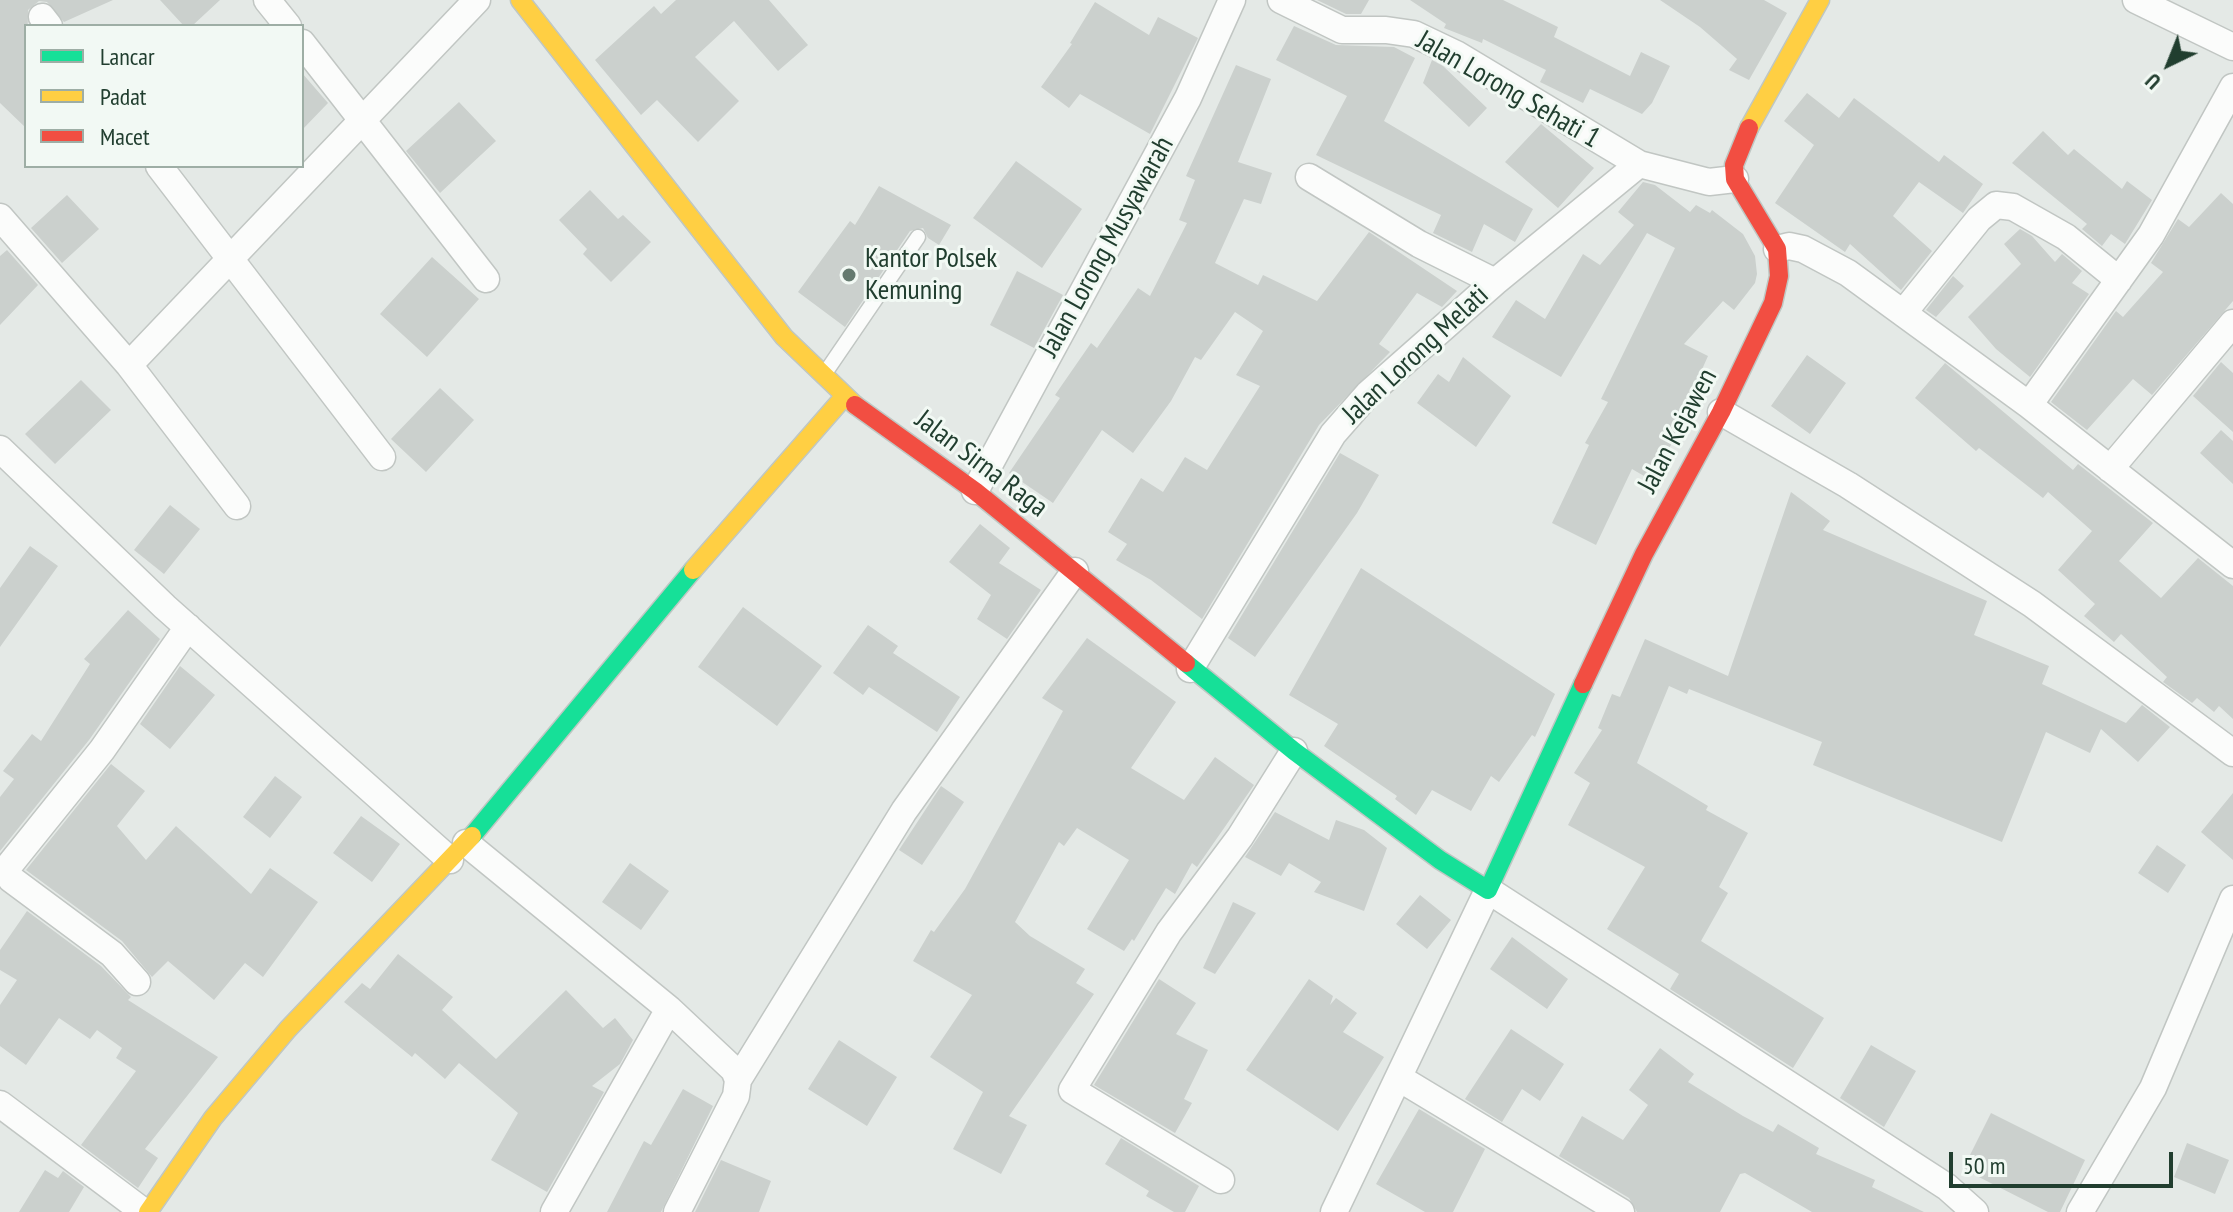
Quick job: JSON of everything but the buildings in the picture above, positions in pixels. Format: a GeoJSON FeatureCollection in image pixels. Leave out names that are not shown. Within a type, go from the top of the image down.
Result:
{"type":"FeatureCollection","features":[{"type":"Feature","properties":{"kind":"street"},"geometry":{"type":"LineString","coordinates":[[267,0],[286,24]]}},
{"type":"Feature","properties":{"kind":"street"},"geometry":{"type":"LineString","coordinates":[[129,365],[364,122],[477,0]]}},
{"type":"Feature","properties":{"kind":"street","name":"Jalan Sirna Raga"},"geometry":{"type":"LineString","coordinates":[[520,0],[784,337],[844,397],[975,491],[1294,751],[1440,860],[1488,890]]}},
{"type":"Feature","properties":{"kind":"street","name":"Jalan Lorong Musyawarah"},"geometry":{"type":"LineString","coordinates":[[975,491],[1188,98],[1232,0]]}},
{"type":"Feature","properties":{"kind":"street","name":"Jalan Lorong Sehati 1"},"geometry":{"type":"LineString","coordinates":[[1281,0],[1342,30],[1386,30],[1414,34],[1456,54],[1639,164],[1709,182],[1735,179]]}},
{"type":"Feature","properties":{"kind":"street"},"geometry":{"type":"LineString","coordinates":[[2136,0],[2233,47]]}},
{"type":"Feature","properties":{"kind":"street"},"geometry":{"type":"LineString","coordinates":[[1816,1],[1743,140],[1734,165],[1735,179],[1777,249],[1789,246],[1823,258],[1904,312],[2029,405],[2233,565]]}},
{"type":"Feature","properties":{"kind":"street"},"geometry":{"type":"LineString","coordinates":[[304,46],[486,279]]}},
{"type":"Feature","properties":{"kind":"street"},"geometry":{"type":"LineString","coordinates":[[2029,405],[2151,235],[2233,87]]}},
{"type":"Feature","properties":{"kind":"street","name":"Jalan Lorong Melati"},"geometry":{"type":"LineString","coordinates":[[1190,669],[1333,434],[1368,394],[1495,282],[1639,164]]}},
{"type":"Feature","properties":{"kind":"street"},"geometry":{"type":"LineString","coordinates":[[161,168],[382,457]]}},
{"type":"Feature","properties":{"kind":"street"},"geometry":{"type":"LineString","coordinates":[[1309,177],[1419,244],[1495,282]]}},
{"type":"Feature","properties":{"kind":"street"},"geometry":{"type":"LineString","coordinates":[[1904,312],[1979,219],[1996,205],[2013,207],[2066,237],[2119,280]]}},
{"type":"Feature","properties":{"kind":"street"},"geometry":{"type":"LineString","coordinates":[[0,217],[129,365],[237,506]]}},
{"type":"Feature","properties":{"kind":"street","name":"Jalan Kejawen"},"geometry":{"type":"LineString","coordinates":[[1488,890],[1644,554],[1721,412],[1773,303],[1779,276],[1777,249]]}},
{"type":"Feature","properties":{"kind":"street"},"geometry":{"type":"LineString","coordinates":[[2110,469],[2233,323]]}},
{"type":"Feature","properties":{"kind":"street"},"geometry":{"type":"LineString","coordinates":[[0,1104],[146,1212],[213,1118],[288,1029],[458,852],[707,553],[844,397]]}},
{"type":"Feature","properties":{"kind":"street"},"geometry":{"type":"LineString","coordinates":[[1721,412],[1848,485],[2020,595],[2233,753]]}},
{"type":"Feature","properties":{"kind":"street"},"geometry":{"type":"LineString","coordinates":[[0,449],[188,627],[458,852],[669,1009],[734,1070],[738,1080]]}},
{"type":"Feature","properties":{"kind":"street"},"geometry":{"type":"LineString","coordinates":[[677,1212],[736,1096],[738,1080],[904,811],[1075,571]]}},
{"type":"Feature","properties":{"kind":"street"},"geometry":{"type":"LineString","coordinates":[[137,982],[112,954],[11,879],[7,868],[102,750],[188,627]]}},
{"type":"Feature","properties":{"kind":"street"},"geometry":{"type":"LineString","coordinates":[[1221,1180],[1072,1090],[1169,932],[1240,837],[1294,751]]}},
{"type":"Feature","properties":{"kind":"street"},"geometry":{"type":"LineString","coordinates":[[1334,1212],[1488,890],[1947,1187],[1975,1212]]}},
{"type":"Feature","properties":{"kind":"street"},"geometry":{"type":"LineString","coordinates":[[2080,1212],[2153,1088],[2233,899]]}},
{"type":"Feature","properties":{"kind":"street"},"geometry":{"type":"LineString","coordinates":[[554,1212],[669,1009]]}},
{"type":"Feature","properties":{"kind":"street"},"geometry":{"type":"LineString","coordinates":[[1399,1078],[1621,1212]]}},
{"type":"Feature","properties":{"kind":"lane"},"geometry":{"type":"LineString","coordinates":[[823,377],[918,237]]}},
{"type":"Feature","properties":{"kind":"traffic: fast"},"geometry":{"type":"LineString","coordinates":[[472,836],[693,570]]}},
{"type":"Feature","properties":{"kind":"traffic: fast"},"geometry":{"type":"LineString","coordinates":[[1186,663],[1294,751],[1440,860],[1488,890],[1583,684]]}},
{"type":"Feature","properties":{"kind":"traffic: slow"},"geometry":{"type":"LineString","coordinates":[[520,0],[784,337],[855,405]]}},
{"type":"Feature","properties":{"kind":"traffic: slow"},"geometry":{"type":"LineString","coordinates":[[1749,128],[1820,0]]}},
{"type":"Feature","properties":{"kind":"traffic: slow"},"geometry":{"type":"LineString","coordinates":[[693,570],[844,397]]}},
{"type":"Feature","properties":{"kind":"traffic: slow"},"geometry":{"type":"LineString","coordinates":[[148,1212],[213,1118],[288,1029],[472,836]]}},
{"type":"Feature","properties":{"kind":"traffic: jam"},"geometry":{"type":"LineString","coordinates":[[1583,684],[1644,554],[1721,412],[1773,303],[1779,276],[1777,249],[1735,179],[1734,165],[1749,128]]}},
{"type":"Feature","properties":{"kind":"traffic: jam"},"geometry":{"type":"LineString","coordinates":[[855,405],[975,491],[1186,663]]}},
{"type":"Feature","properties":{"kind":"place","name":"Kantor Polsek Kemuning"},"geometry":{"type":"Point","coordinates":[849,275]}}]}
